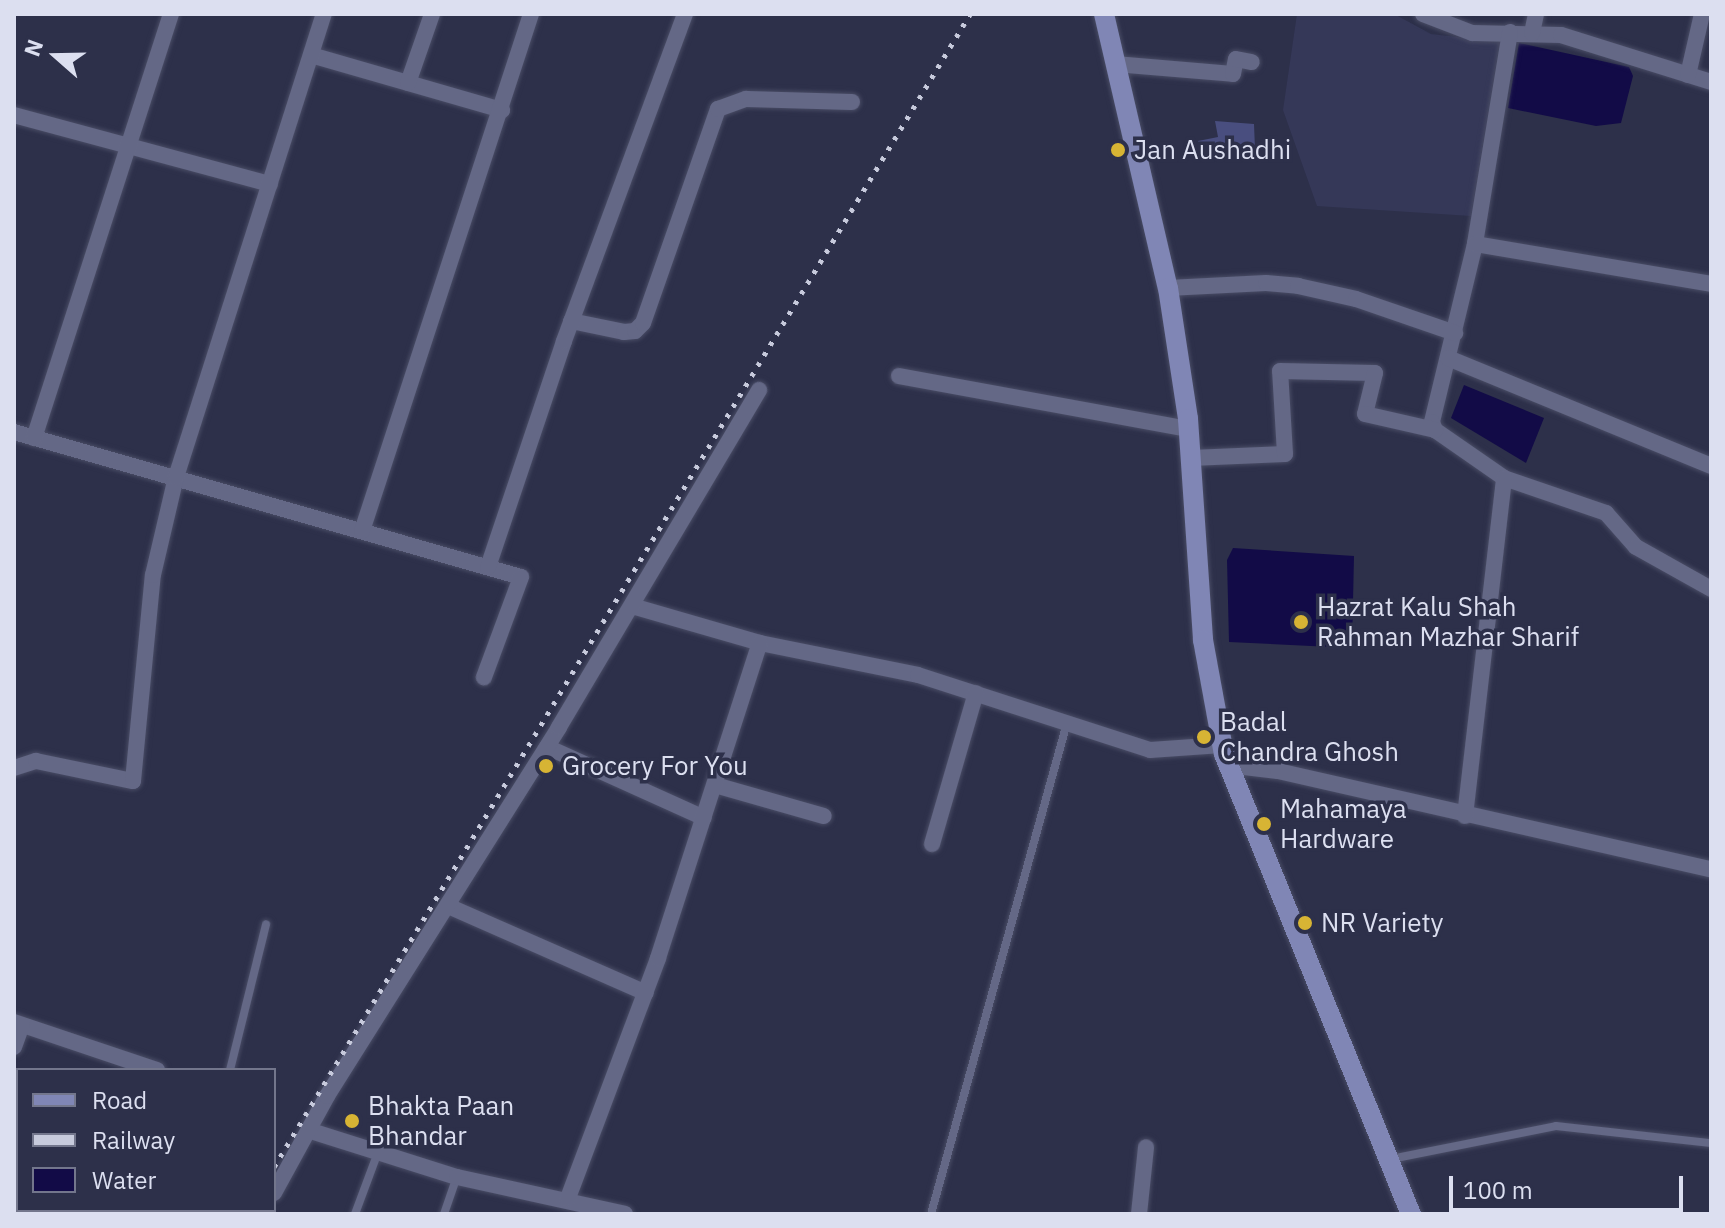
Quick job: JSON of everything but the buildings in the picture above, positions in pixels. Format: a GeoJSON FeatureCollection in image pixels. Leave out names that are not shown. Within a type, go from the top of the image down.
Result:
{"type":"FeatureCollection","features":[{"type":"Feature","properties":{"kind":"street"},"geometry":{"type":"LineString","coordinates":[[34,438],[171,14]]}},
{"type":"Feature","properties":{"kind":"street"},"geometry":{"type":"LineString","coordinates":[[14,768],[36,761],[133,781],[153,575],[176,477],[324,14]]}},
{"type":"Feature","properties":{"kind":"street"},"geometry":{"type":"LineString","coordinates":[[408,83],[432,14]]}},
{"type":"Feature","properties":{"kind":"street"},"geometry":{"type":"LineString","coordinates":[[362,531],[531,14]]}},
{"type":"Feature","properties":{"kind":"street"},"geometry":{"type":"LineString","coordinates":[[488,567],[571,321],[685,14]]}},
{"type":"Feature","properties":{"kind":"street"},"geometry":{"type":"LineString","coordinates":[[1104,14],[1168,288],[1189,429],[1203,640],[1224,755],[1406,1210]]}},
{"type":"Feature","properties":{"kind":"street"},"geometry":{"type":"LineString","coordinates":[[1423,14],[1472,33],[1561,35],[1711,82]]}},
{"type":"Feature","properties":{"kind":"street"},"geometry":{"type":"LineString","coordinates":[[1532,33],[1536,14]]}},
{"type":"Feature","properties":{"kind":"street"},"geometry":{"type":"LineString","coordinates":[[1688,75],[1702,14]]}},
{"type":"Feature","properties":{"kind":"street"},"geometry":{"type":"LineString","coordinates":[[1435,430],[1432,412],[1455,333],[1475,244],[1510,32]]}},
{"type":"Feature","properties":{"kind":"street"},"geometry":{"type":"LineString","coordinates":[[311,55],[502,110]]}},
{"type":"Feature","properties":{"kind":"street"},"geometry":{"type":"LineString","coordinates":[[1115,64],[1233,74],[1236,59],[1252,62]]}},
{"type":"Feature","properties":{"kind":"street"},"geometry":{"type":"LineString","coordinates":[[571,321],[624,332],[635,331],[643,323],[718,109],[746,99],[852,102]]}},
{"type":"Feature","properties":{"kind":"street"},"geometry":{"type":"LineString","coordinates":[[14,115],[270,184]]}},
{"type":"Feature","properties":{"kind":"street"},"geometry":{"type":"LineString","coordinates":[[1475,244],[1711,284]]}},
{"type":"Feature","properties":{"kind":"street"},"geometry":{"type":"LineString","coordinates":[[1168,288],[1266,283],[1298,286],[1356,299],[1455,333]]}},
{"type":"Feature","properties":{"kind":"street"},"geometry":{"type":"LineString","coordinates":[[1448,358],[1711,466]]}},
{"type":"Feature","properties":{"kind":"street"},"geometry":{"type":"LineString","coordinates":[[1191,458],[1285,454],[1280,371],[1375,373],[1365,414],[1435,430],[1504,478],[1606,513],[1636,547],[1711,589]]}},
{"type":"Feature","properties":{"kind":"street"},"geometry":{"type":"LineString","coordinates":[[899,376],[1189,429]]}},
{"type":"Feature","properties":{"kind":"street"},"geometry":{"type":"LineString","coordinates":[[276,1190],[311,1131],[327,1096],[547,747],[759,390]]}},
{"type":"Feature","properties":{"kind":"street"},"geometry":{"type":"LineString","coordinates":[[14,432],[521,577],[484,677]]}},
{"type":"Feature","properties":{"kind":"street"},"geometry":{"type":"LineString","coordinates":[[1465,816],[1504,478]]}},
{"type":"Feature","properties":{"kind":"street"},"geometry":{"type":"LineString","coordinates":[[632,606],[760,643],[918,675],[1150,750],[1224,755],[1465,816],[1711,869]]}},
{"type":"Feature","properties":{"kind":"street"},"geometry":{"type":"LineString","coordinates":[[568,1198],[646,993],[760,643]]}},
{"type":"Feature","properties":{"kind":"street"},"geometry":{"type":"LineString","coordinates":[[932,844],[976,693]]}},
{"type":"Feature","properties":{"kind":"street"},"geometry":{"type":"LineString","coordinates":[[547,747],[704,818]]}},
{"type":"Feature","properties":{"kind":"street"},"geometry":{"type":"LineString","coordinates":[[715,785],[824,816]]}},
{"type":"Feature","properties":{"kind":"street"},"geometry":{"type":"LineString","coordinates":[[448,906],[646,993]]}},
{"type":"Feature","properties":{"kind":"street"},"geometry":{"type":"LineString","coordinates":[[14,1047],[18,1024],[151,1068]]}},
{"type":"Feature","properties":{"kind":"street"},"geometry":{"type":"LineString","coordinates":[[311,1131],[457,1177],[568,1198],[625,1214]]}},
{"type":"Feature","properties":{"kind":"street"},"geometry":{"type":"LineString","coordinates":[[1139,1214],[1146,1147]]}},
{"type":"Feature","properties":{"kind":"lane"},"geometry":{"type":"LineString","coordinates":[[931,1214],[1067,723]]}},
{"type":"Feature","properties":{"kind":"lane"},"geometry":{"type":"LineString","coordinates":[[230,1068],[266,924]]}},
{"type":"Feature","properties":{"kind":"lane"},"geometry":{"type":"LineString","coordinates":[[1387,1160],[1556,1126],[1711,1143]]}},
{"type":"Feature","properties":{"kind":"lane"},"geometry":{"type":"LineString","coordinates":[[355,1214],[378,1152]]}},
{"type":"Feature","properties":{"kind":"lane"},"geometry":{"type":"LineString","coordinates":[[444,1214],[457,1177]]}},
{"type":"Feature","properties":{"kind":"lane"},"geometry":{"type":"LineString","coordinates":[[562,1214],[568,1198]]}},
{"type":"Feature","properties":{"kind":"shaded area"},"geometry":{"type":"Polygon","coordinates":[[[1297,14],[1394,14],[1431,34],[1500,42],[1471,216],[1317,206],[1283,110],[1297,14]]]}},
{"type":"Feature","properties":{"kind":"shaded area"},"geometry":{"type":"Polygon","coordinates":[[[1215,121],[1254,124],[1255,149],[1200,158],[1198,141],[1218,137],[1215,121]]]}},
{"type":"Feature","properties":{"kind":"water"},"geometry":{"type":"Polygon","coordinates":[[[1519,43],[1629,67],[1633,76],[1621,123],[1596,126],[1508,108],[1519,43]]]}},
{"type":"Feature","properties":{"kind":"water"},"geometry":{"type":"Polygon","coordinates":[[[1464,385],[1544,418],[1526,463],[1451,418],[1464,385]]]}},
{"type":"Feature","properties":{"kind":"water"},"geometry":{"type":"Polygon","coordinates":[[[1233,548],[1354,556],[1352,648],[1229,642],[1227,560],[1233,548]]]}},
{"type":"Feature","properties":{"kind":"railway"},"geometry":{"type":"LineString","coordinates":[[276,1164],[970,14]]}},
{"type":"Feature","properties":{"kind":"place","name":"Jan Aushadhi"},"geometry":{"type":"Point","coordinates":[1118,150]}},
{"type":"Feature","properties":{"kind":"place","name":"Hazrat Kalu Shah Rahman Mazhar Sharif"},"geometry":{"type":"Point","coordinates":[1301,622]}},
{"type":"Feature","properties":{"kind":"place","name":"Badal Chandra Ghosh"},"geometry":{"type":"Point","coordinates":[1204,737]}},
{"type":"Feature","properties":{"kind":"place","name":"Grocery For You"},"geometry":{"type":"Point","coordinates":[546,766]}},
{"type":"Feature","properties":{"kind":"place","name":"Mahamaya Hardware"},"geometry":{"type":"Point","coordinates":[1264,824]}},
{"type":"Feature","properties":{"kind":"place","name":"NR Variety"},"geometry":{"type":"Point","coordinates":[1305,923]}},
{"type":"Feature","properties":{"kind":"place","name":"Bhakta Paan Bhandar"},"geometry":{"type":"Point","coordinates":[352,1121]}}]}
